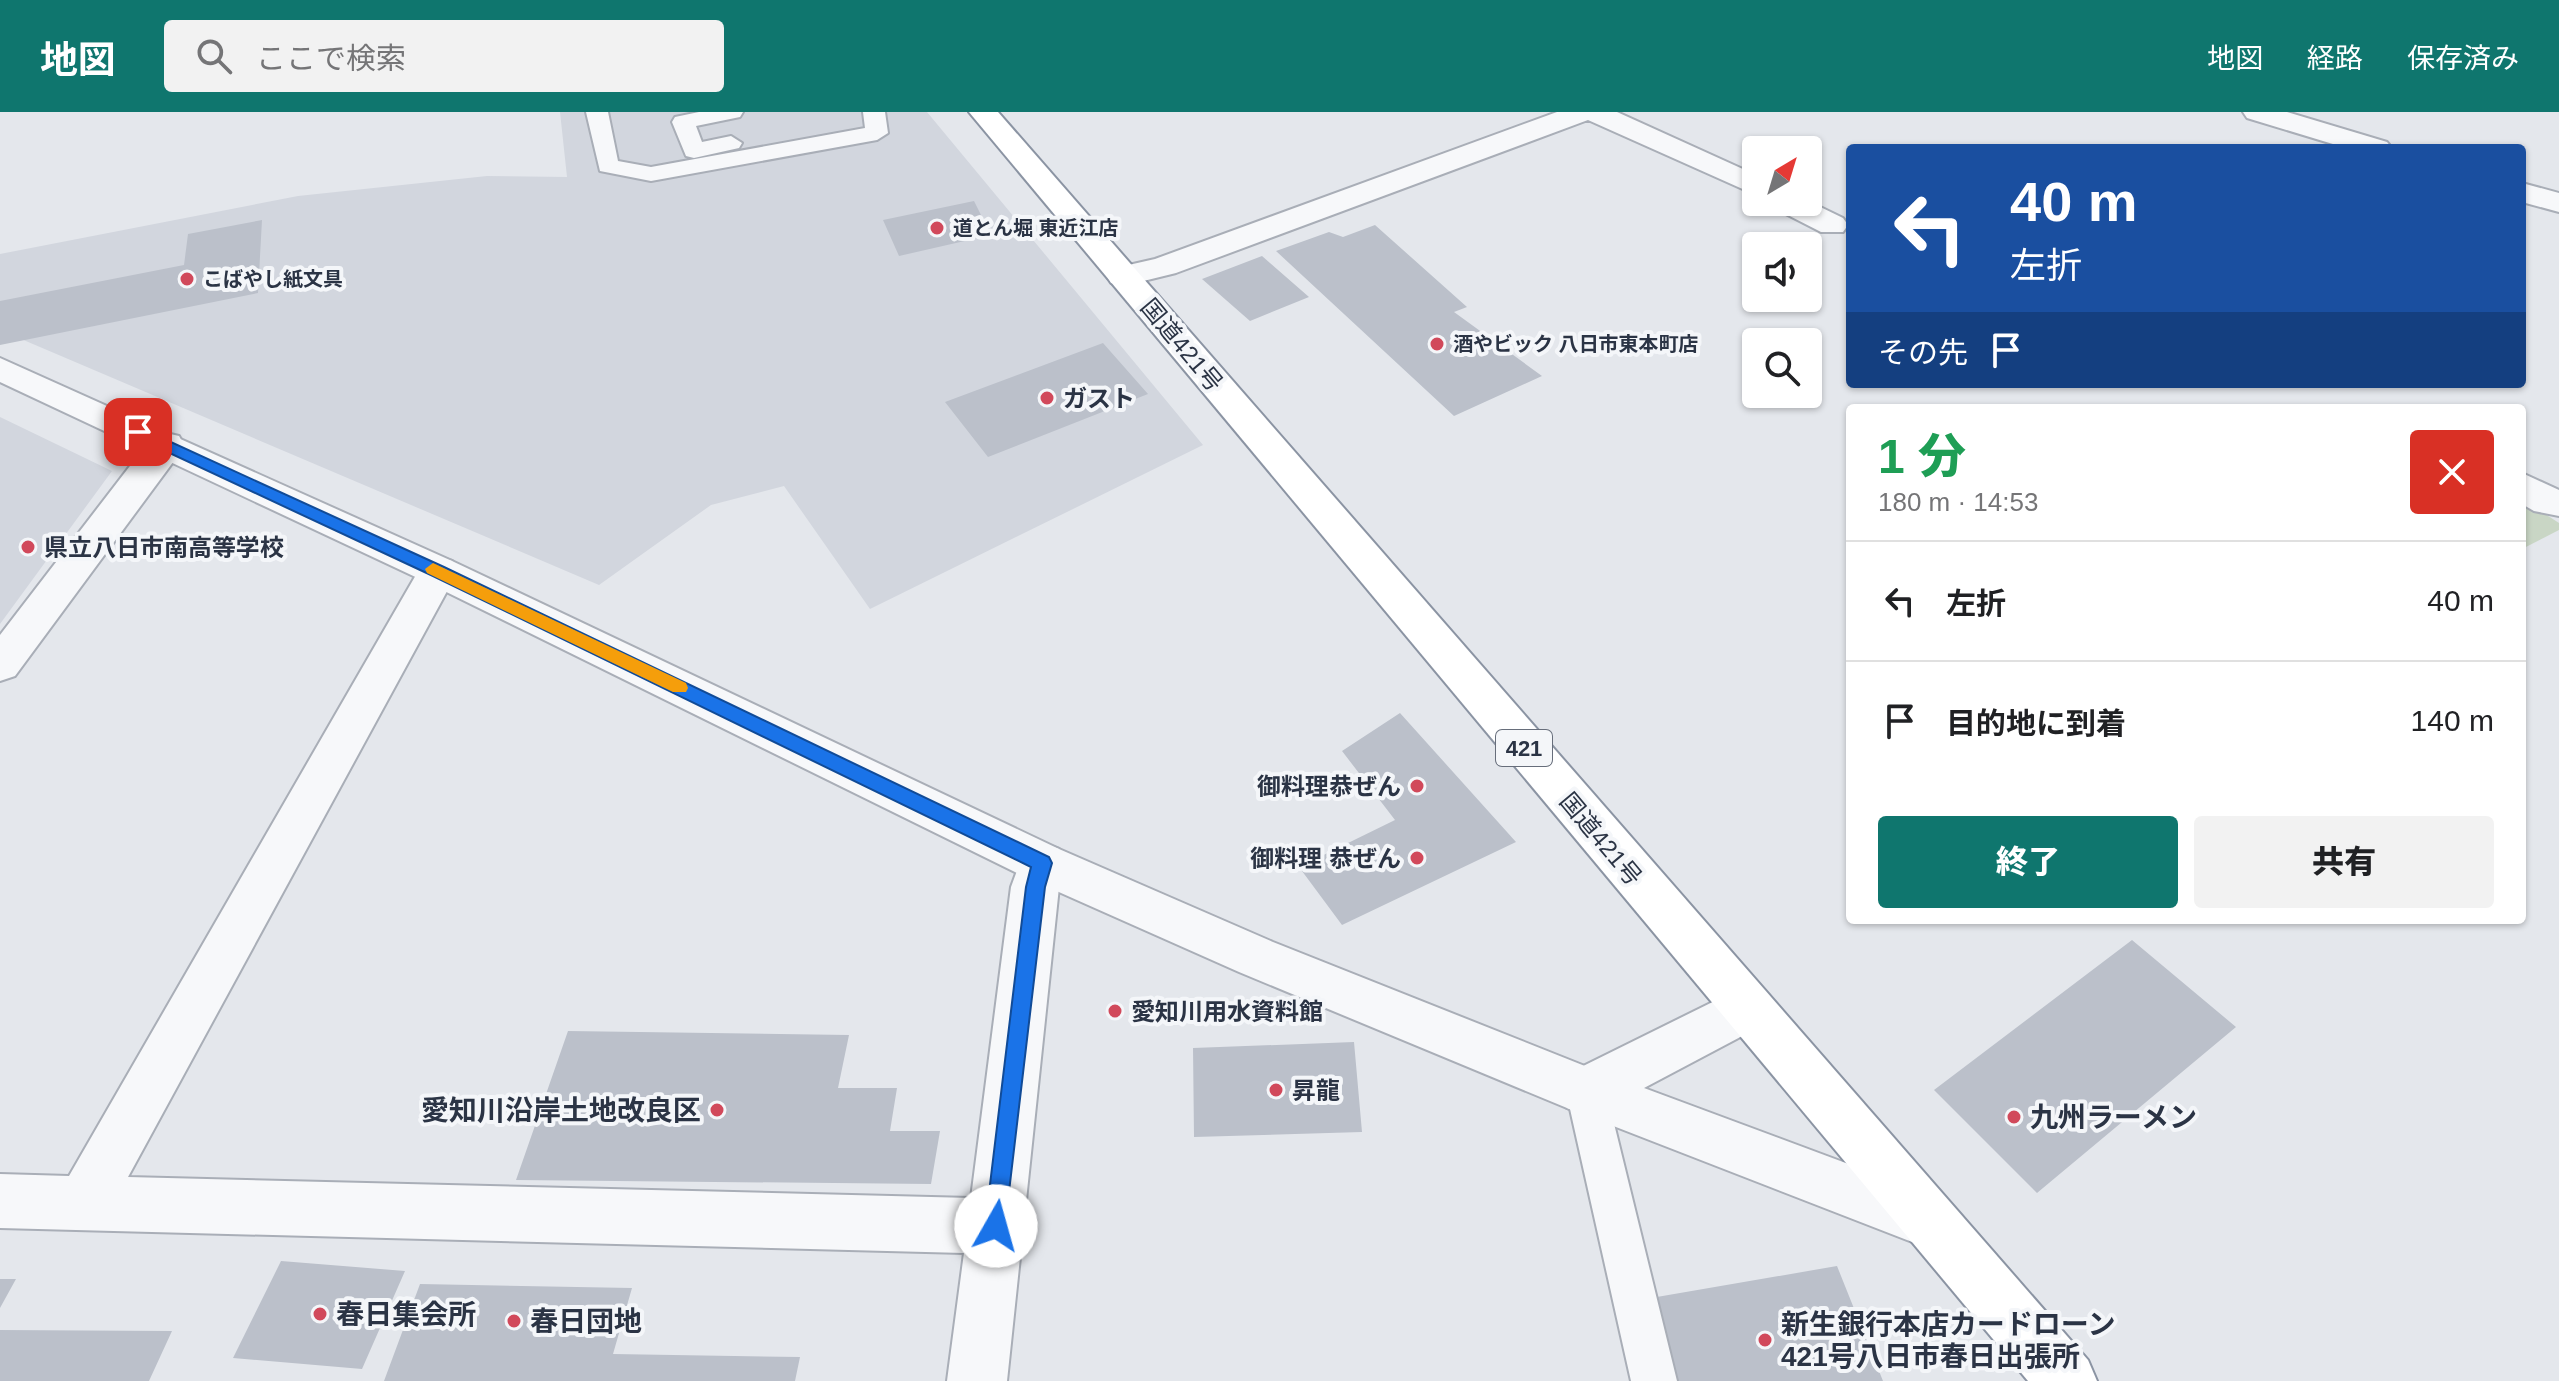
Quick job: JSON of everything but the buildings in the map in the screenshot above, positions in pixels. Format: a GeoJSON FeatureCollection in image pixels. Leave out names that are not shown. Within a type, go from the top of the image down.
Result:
{"type":"FeatureCollection","features":[{"type":"Feature","properties":{"kind":"highway","name":"国道421号"},"geometry":{"type":"LineString","coordinates":[[983,112],[1745,1009],[2067,1381]]}},
{"type":"Feature","properties":{"kind":"street"},"geometry":{"type":"LineString","coordinates":[[1123,276],[1165,266],[1584,112]]}},
{"type":"Feature","properties":{"kind":"street"},"geometry":{"type":"LineString","coordinates":[[1593,112],[1742,180]]}},
{"type":"Feature","properties":{"kind":"street"},"geometry":{"type":"LineString","coordinates":[[2257,112],[2364,144]]}},
{"type":"Feature","properties":{"kind":"street"},"geometry":{"type":"LineString","coordinates":[[2526,193],[2559,203]]}},
{"type":"Feature","properties":{"kind":"street"},"geometry":{"type":"LineString","coordinates":[[1814,216],[1832,225]]}},
{"type":"Feature","properties":{"kind":"street"},"geometry":{"type":"LineString","coordinates":[[0,369],[438,571],[1042,863],[1256,957],[1586,1091],[1925,1219]]}},
{"type":"Feature","properties":{"kind":"street"},"geometry":{"type":"LineString","coordinates":[[0,665],[166,445]]}},
{"type":"Feature","properties":{"kind":"street"},"geometry":{"type":"LineString","coordinates":[[2526,489],[2547,502],[2559,503]]}},
{"type":"Feature","properties":{"kind":"street"},"geometry":{"type":"LineString","coordinates":[[83,1204],[438,571]]}},
{"type":"Feature","properties":{"kind":"street"},"geometry":{"type":"LineString","coordinates":[[977,1381],[1035,887],[1042,863]]}},
{"type":"Feature","properties":{"kind":"street"},"geometry":{"type":"LineString","coordinates":[[1586,1091],[1745,1009]]}},
{"type":"Feature","properties":{"kind":"street"},"geometry":{"type":"LineString","coordinates":[[0,1201],[996,1226]]}},
{"type":"Feature","properties":{"kind":"lane"},"geometry":{"type":"LineString","coordinates":[[597,112],[608,166],[651,174],[877,133],[873,112],[694,151],[683,122],[732,112]]}},
{"type":"Feature","properties":{"kind":"lane"},"geometry":{"type":"LineString","coordinates":[[1586,1091],[1654,1381]]}},
{"type":"Feature","properties":{"kind":"shaded area"},"geometry":{"type":"Polygon","coordinates":[[[560,112],[927,112],[1203,445],[870,609],[784,486],[711,505],[599,585],[0,330],[0,254],[298,196],[487,176],[567,177],[560,112]]]}},
{"type":"Feature","properties":{"kind":"shaded area","name":"県立八日市南高等学校"},"geometry":{"type":"Polygon","coordinates":[[[0,417],[112,471],[0,624],[0,417]]]}},
{"type":"Feature","properties":{"kind":"green space"},"geometry":{"type":"Polygon","coordinates":[[[2526,502],[2559,523],[2559,530],[2526,547],[2526,502]]]}},
{"type":"Feature","properties":{"kind":"slow traffic"},"geometry":{"type":"LineString","coordinates":[[433,569],[679,688]]}},
{"type":"Feature","properties":{"kind":"place","name":"道とん堀 東近江店"},"geometry":{"type":"Point","coordinates":[937,228]}},
{"type":"Feature","properties":{"kind":"place","name":"こばやし紙文具"},"geometry":{"type":"Point","coordinates":[187,279]}},
{"type":"Feature","properties":{"kind":"place","name":"酒やビック 八日市東本町店"},"geometry":{"type":"Point","coordinates":[1437,344]}},
{"type":"Feature","properties":{"kind":"place","name":"ガスト"},"geometry":{"type":"Point","coordinates":[1047,398]}},
{"type":"Feature","properties":{"kind":"place","name":"県立八日市南高等学校"},"geometry":{"type":"Point","coordinates":[28,547]}},
{"type":"Feature","properties":{"kind":"place","name":"御料理恭ぜん"},"geometry":{"type":"Point","coordinates":[1417,786]}},
{"type":"Feature","properties":{"kind":"place","name":"御料理 恭ぜん"},"geometry":{"type":"Point","coordinates":[1417,858]}},
{"type":"Feature","properties":{"kind":"place","name":"愛知川用水資料館"},"geometry":{"type":"Point","coordinates":[1115,1011]}},
{"type":"Feature","properties":{"kind":"place","name":"昇龍"},"geometry":{"type":"Point","coordinates":[1276,1090]}},
{"type":"Feature","properties":{"kind":"place","name":"愛知川沿岸土地改良区"},"geometry":{"type":"Point","coordinates":[717,1110]}},
{"type":"Feature","properties":{"kind":"place","name":"九州ラーメン"},"geometry":{"type":"Point","coordinates":[2014,1117]}},
{"type":"Feature","properties":{"kind":"place","name":"春日集会所"},"geometry":{"type":"Point","coordinates":[320,1314]}},
{"type":"Feature","properties":{"kind":"place","name":"春日団地"},"geometry":{"type":"Point","coordinates":[514,1321]}},
{"type":"Feature","properties":{"kind":"place","name":"新生銀行本店カードローン 421号八日市春日出張所"},"geometry":{"type":"Point","coordinates":[1765,1340]}},
{"type":"Feature","properties":{"kind":"route"},"geometry":{"type":"LineString","coordinates":[[138,432],[438,571],[1042,863],[1035,887],[996,1226]]}}]}
